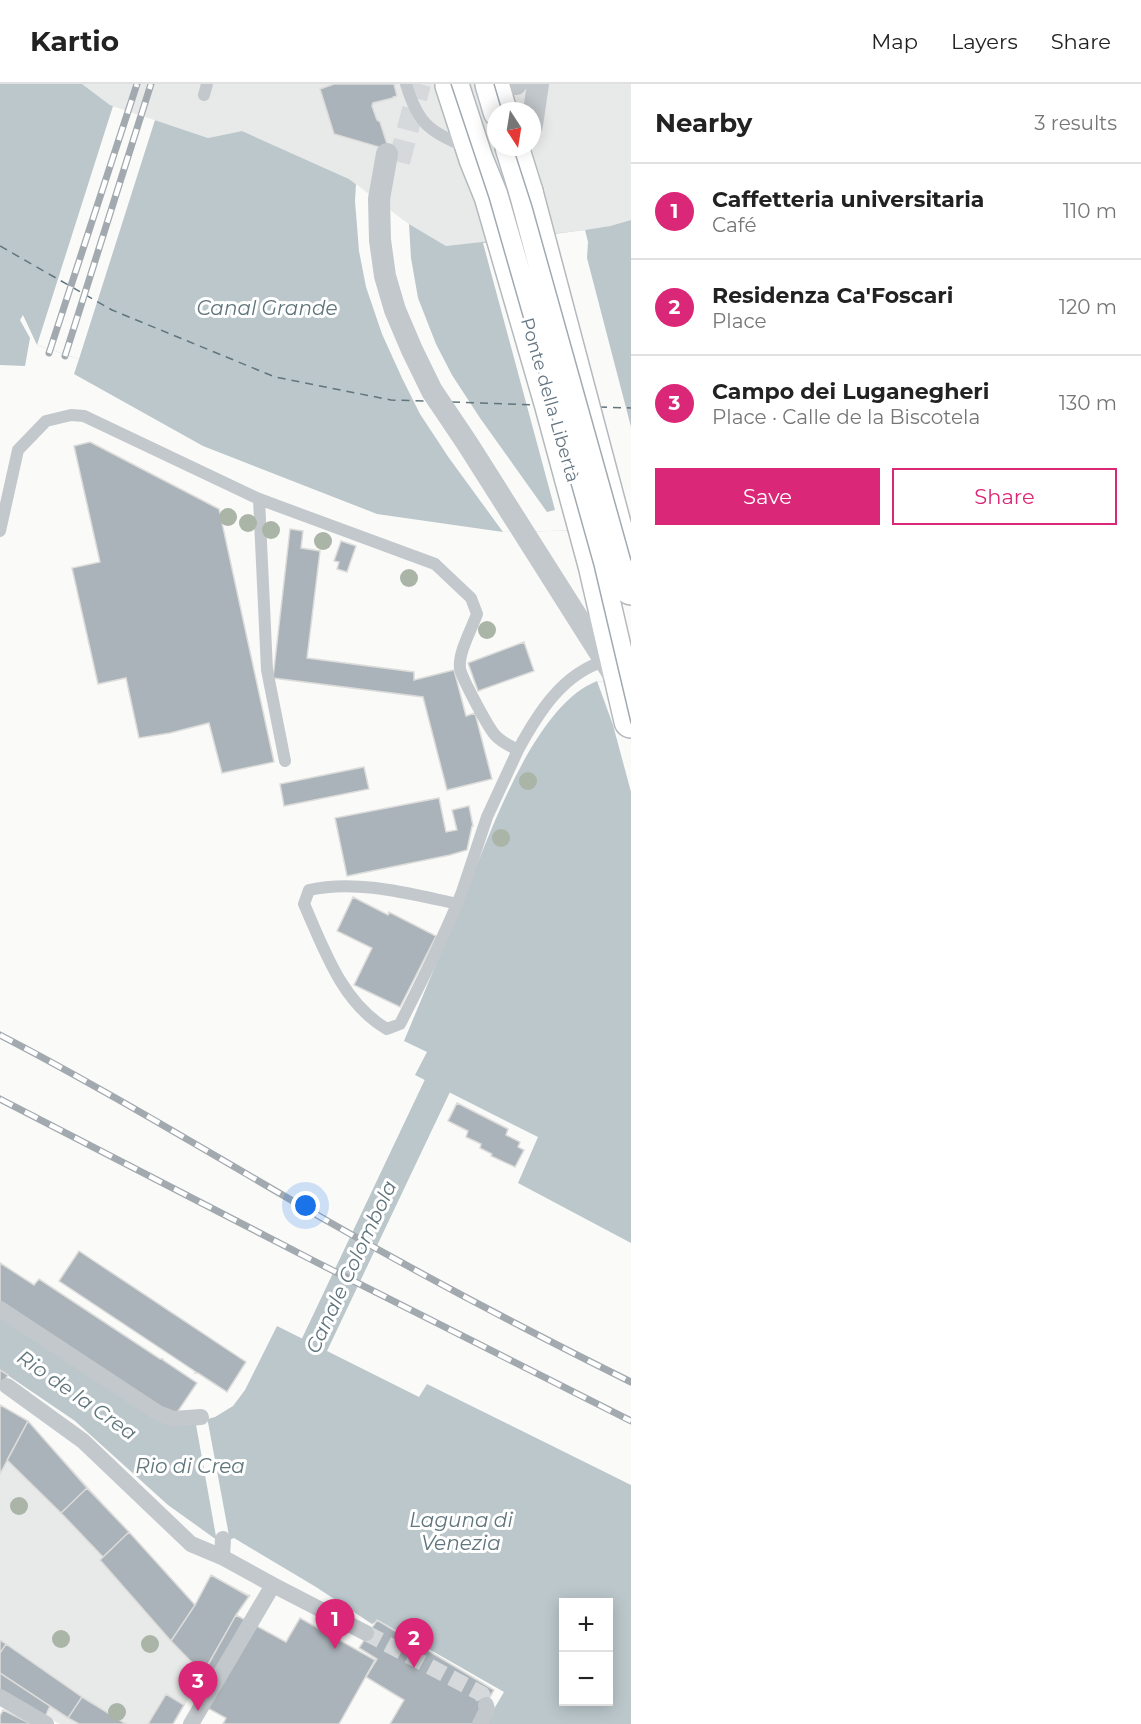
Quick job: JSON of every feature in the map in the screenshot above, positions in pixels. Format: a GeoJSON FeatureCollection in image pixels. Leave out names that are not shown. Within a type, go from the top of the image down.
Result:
{"type":"FeatureCollection","features":[{"type":"Feature","properties":{"kind":"main road"},"geometry":{"type":"LineString","coordinates":[[494,84],[498,102]]}},
{"type":"Feature","properties":{"kind":"main road","name":"Ponte della Libertà"},"geometry":{"type":"LineString","coordinates":[[452,85],[472,149],[491,196],[528,323],[595,565],[631,721]]}},
{"type":"Feature","properties":{"kind":"main road","name":"Ponte della Libertà"},"geometry":{"type":"LineString","coordinates":[[515,156],[529,200],[631,588]]}},
{"type":"Feature","properties":{"kind":"street"},"geometry":{"type":"LineString","coordinates":[[494,84],[516,84]]}},
{"type":"Feature","properties":{"kind":"street"},"geometry":{"type":"LineString","coordinates":[[535,102],[538,84]]}},
{"type":"Feature","properties":{"kind":"street"},"geometry":{"type":"LineString","coordinates":[[529,156],[529,200]]}},
{"type":"Feature","properties":{"kind":"street"},"geometry":{"type":"LineString","coordinates":[[393,158],[379,199],[380,240],[385,276],[395,310],[412,350],[432,391],[623,689]]}},
{"type":"Feature","properties":{"kind":"street"},"geometry":{"type":"LineString","coordinates":[[0,1309],[158,1413],[173,1419],[201,1417]]}},
{"type":"Feature","properties":{"kind":"street"},"geometry":{"type":"LineString","coordinates":[[7,1386],[83,1441],[191,1544],[222,1557],[366,1634]]}},
{"type":"Feature","properties":{"kind":"street"},"geometry":{"type":"LineString","coordinates":[[222,1557],[223,1539]]}},
{"type":"Feature","properties":{"kind":"street"},"geometry":{"type":"LineString","coordinates":[[191,1724],[273,1585]]}},
{"type":"Feature","properties":{"kind":"street"},"geometry":{"type":"LineString","coordinates":[[0,1697],[46,1724]]}},
{"type":"Feature","properties":{"kind":"street"},"geometry":{"type":"LineString","coordinates":[[480,1724],[488,1710],[486,1705]]}},
{"type":"Feature","properties":{"kind":"lane"},"geometry":{"type":"LineString","coordinates":[[406,84],[413,106],[427,126],[448,139],[472,149]]}},
{"type":"Feature","properties":{"kind":"lane"},"geometry":{"type":"LineString","coordinates":[[0,531],[18,450],[46,421],[71,415],[84,416],[258,499],[435,564],[471,598],[477,614],[463,651],[460,668],[495,735],[518,750]]}},
{"type":"Feature","properties":{"kind":"lane"},"geometry":{"type":"LineString","coordinates":[[258,499],[267,670],[285,761]]}},
{"type":"Feature","properties":{"kind":"lane"},"geometry":{"type":"LineString","coordinates":[[458,904],[392,891],[355,887],[323,887],[309,890],[304,904],[344,988],[376,1023],[387,1029],[400,1024],[458,904],[487,817],[518,750],[540,711],[566,683],[587,667],[605,661]]}},
{"type":"Feature","properties":{"kind":"shaded area"},"geometry":{"type":"Polygon","coordinates":[[[82,84],[631,84],[631,220],[585,230],[446,246],[409,224],[349,179],[242,131],[208,138],[110,105],[82,84]]]}},
{"type":"Feature","properties":{"kind":"shaded area"},"geometry":{"type":"Polygon","coordinates":[[[0,1405],[28,1421],[195,1604],[211,1575],[250,1595],[236,1615],[174,1724],[60,1724],[0,1692],[0,1405]]]}},
{"type":"Feature","properties":{"kind":"water","name":"Canal Grande"},"geometry":{"type":"Polygon","coordinates":[[[0,84],[82,84],[110,105],[208,138],[242,131],[349,179],[409,224],[446,246],[585,230],[631,220],[631,529],[503,532],[377,514],[203,446],[74,374],[79,359],[37,345],[23,315],[20,320],[30,338],[25,366],[0,365],[0,84]]]}},
{"type":"Feature","properties":{"kind":"water"},"geometry":{"type":"Polygon","coordinates":[[[597,681],[631,686],[631,1243],[518,1183],[538,1137],[415,1075],[427,1052],[404,1041],[486,841],[516,776],[533,745],[553,717],[574,695],[597,681]]]}},
{"type":"Feature","properties":{"kind":"water","name":"Laguna di Venezia"},"geometry":{"type":"Polygon","coordinates":[[[0,1317],[128,1400],[204,1420],[215,1417],[233,1406],[245,1390],[277,1326],[419,1397],[427,1384],[631,1485],[631,1724],[485,1724],[504,1692],[378,1620],[372,1624],[234,1538],[221,1543],[168,1505],[75,1421],[0,1370],[0,1317]]]}},
{"type":"Feature","properties":{"kind":"pier"},"geometry":{"type":"Polygon","coordinates":[[[113,106],[155,120],[79,359],[37,345],[113,106]]]}},
{"type":"Feature","properties":{"kind":"pier"},"geometry":{"type":"Polygon","coordinates":[[[356,184],[409,224],[411,258],[418,298],[436,344],[452,375],[480,418],[547,512],[555,510],[483,243],[585,230],[588,242],[587,258],[631,427],[631,529],[503,532],[420,414],[382,334],[366,287],[359,251],[356,184]]]}},
{"type":"Feature","properties":{"kind":"pier"},"geometry":{"type":"Polygon","coordinates":[[[597,681],[631,686],[631,792],[613,725],[597,681]]]}},
{"type":"Feature","properties":{"kind":"pier"},"geometry":{"type":"Polygon","coordinates":[[[207,1417],[230,1541],[217,1542],[195,1419],[207,1417]]]}},
{"type":"Feature","properties":{"kind":"building"},"geometry":{"type":"Polygon","coordinates":[[[334,84],[394,84],[397,96],[373,103],[372,106],[389,150],[334,134],[320,89],[334,84]]]}},
{"type":"Feature","properties":{"kind":"building"},"geometry":{"type":"Polygon","coordinates":[[[90,442],[219,509],[274,762],[222,773],[209,723],[139,738],[126,678],[98,684],[72,568],[100,562],[74,446],[90,442]]]}},
{"type":"Feature","properties":{"kind":"building"},"geometry":{"type":"Polygon","coordinates":[[[290,529],[303,531],[301,548],[320,551],[307,658],[414,672],[414,680],[454,670],[466,716],[475,713],[492,779],[447,790],[423,697],[273,678],[290,529]]]}},
{"type":"Feature","properties":{"kind":"building"},"geometry":{"type":"Polygon","coordinates":[[[341,541],[356,546],[347,572],[337,569],[339,562],[334,561],[341,541]]]}},
{"type":"Feature","properties":{"kind":"building"},"geometry":{"type":"Polygon","coordinates":[[[524,642],[534,671],[478,691],[468,663],[524,642]]]}},
{"type":"Feature","properties":{"kind":"building"},"geometry":{"type":"Polygon","coordinates":[[[364,767],[369,789],[284,806],[280,784],[364,767]]]}},
{"type":"Feature","properties":{"kind":"building"},"geometry":{"type":"Polygon","coordinates":[[[439,798],[446,832],[457,830],[452,810],[469,806],[473,826],[467,850],[347,876],[335,818],[439,798]]]}},
{"type":"Feature","properties":{"kind":"building"},"geometry":{"type":"Polygon","coordinates":[[[353,897],[436,936],[400,1007],[354,985],[372,948],[337,931],[353,897]]]}},
{"type":"Feature","properties":{"kind":"building"},"geometry":{"type":"Polygon","coordinates":[[[457,1103],[508,1129],[506,1135],[520,1142],[518,1147],[524,1150],[515,1167],[491,1156],[492,1154],[480,1148],[481,1144],[466,1137],[468,1131],[448,1121],[457,1103]]]}},
{"type":"Feature","properties":{"kind":"building"},"geometry":{"type":"Polygon","coordinates":[[[79,1251],[246,1362],[227,1392],[59,1281],[79,1251]]]}},
{"type":"Feature","properties":{"kind":"building"},"geometry":{"type":"Polygon","coordinates":[[[0,1263],[34,1285],[39,1279],[197,1383],[174,1417],[0,1302],[0,1263]]]}},
{"type":"Feature","properties":{"kind":"building"},"geometry":{"type":"Polygon","coordinates":[[[0,1370],[8,1375],[0,1388],[0,1370]]]}},
{"type":"Feature","properties":{"kind":"building"},"geometry":{"type":"Polygon","coordinates":[[[0,1405],[28,1421],[0,1474],[0,1405]]]}},
{"type":"Feature","properties":{"kind":"building"},"geometry":{"type":"Polygon","coordinates":[[[28,1421],[87,1488],[61,1513],[7,1460],[28,1421]]]}},
{"type":"Feature","properties":{"kind":"building"},"geometry":{"type":"Polygon","coordinates":[[[87,1488],[129,1532],[103,1557],[61,1513],[87,1488]]]}},
{"type":"Feature","properties":{"kind":"building"},"geometry":{"type":"Polygon","coordinates":[[[129,1532],[195,1605],[171,1641],[100,1560],[129,1532]]]}},
{"type":"Feature","properties":{"kind":"building"},"geometry":{"type":"Polygon","coordinates":[[[211,1575],[248,1596],[250,1595],[236,1615],[203,1674],[171,1641],[195,1605],[211,1575]]]}},
{"type":"Feature","properties":{"kind":"building"},"geometry":{"type":"Polygon","coordinates":[[[236,1615],[286,1642],[300,1618],[375,1660],[339,1724],[223,1724],[226,1718],[189,1698],[236,1615]]]}},
{"type":"Feature","properties":{"kind":"building"},"geometry":{"type":"Polygon","coordinates":[[[377,1620],[494,1690],[474,1724],[390,1724],[404,1700],[366,1677],[377,1659],[359,1648],[377,1620]]]}},
{"type":"Feature","properties":{"kind":"building"},"geometry":{"type":"Polygon","coordinates":[[[0,1640],[6,1644],[0,1653],[0,1640]]]}},
{"type":"Feature","properties":{"kind":"building"},"geometry":{"type":"Polygon","coordinates":[[[6,1644],[82,1697],[68,1718],[0,1673],[0,1653],[6,1644]]]}},
{"type":"Feature","properties":{"kind":"building"},"geometry":{"type":"Polygon","coordinates":[[[0,1673],[50,1706],[45,1717],[0,1692],[0,1673]]]}},
{"type":"Feature","properties":{"kind":"building"},"geometry":{"type":"Polygon","coordinates":[[[166,1694],[184,1705],[173,1724],[148,1724],[166,1694]]]}},
{"type":"Feature","properties":{"kind":"building"},"geometry":{"type":"Polygon","coordinates":[[[82,1697],[126,1724],[79,1724],[68,1718],[82,1697]]]}},
{"type":"Feature","properties":{"kind":"building"},"geometry":{"type":"Polygon","coordinates":[[[3,1710],[31,1724],[0,1724],[3,1710]]]}},
{"type":"Feature","properties":{"kind":"waterway","name":"Canale Colombola"},"geometry":{"type":"LineString","coordinates":[[304,1380],[302,1371],[453,1053]]}},
{"type":"Feature","properties":{"kind":"ferry route"},"geometry":{"type":"LineString","coordinates":[[0,246],[112,310],[275,377],[391,400],[426,401]]}},
{"type":"Feature","properties":{"kind":"ferry route"},"geometry":{"type":"LineString","coordinates":[[452,402],[534,405]]}},
{"type":"Feature","properties":{"kind":"ferry route"},"geometry":{"type":"LineString","coordinates":[[599,407],[631,408]]}},
{"type":"Feature","properties":{"kind":"tunnel"},"geometry":{"type":"LineString","coordinates":[[399,162],[420,84]]}},
{"type":"Feature","properties":{"kind":"tunnel"},"geometry":{"type":"LineString","coordinates":[[366,1633],[482,1694],[486,1705]]}},
{"type":"Feature","properties":{"kind":"tram line"},"geometry":{"type":"LineString","coordinates":[[451,84],[489,198],[573,491],[594,566],[631,723]]}},
{"type":"Feature","properties":{"kind":"tram line"},"geometry":{"type":"LineString","coordinates":[[494,84],[499,102]]}},
{"type":"Feature","properties":{"kind":"tram line"},"geometry":{"type":"LineString","coordinates":[[516,156],[631,560]]}},
{"type":"Feature","properties":{"kind":"railway"},"geometry":{"type":"LineString","coordinates":[[49,353],[137,84]]}},
{"type":"Feature","properties":{"kind":"railway"},"geometry":{"type":"LineString","coordinates":[[65,356],[151,84]]}},
{"type":"Feature","properties":{"kind":"railway"},"geometry":{"type":"LineString","coordinates":[[0,1035],[125,1103],[405,1264],[631,1382]]}},
{"type":"Feature","properties":{"kind":"railway"},"geometry":{"type":"LineString","coordinates":[[0,1099],[631,1421]]}},
{"type":"Feature","properties":{"kind":"place","name":"Caffetteria universitaria"},"geometry":{"type":"Point","coordinates":[335,1649]}},
{"type":"Feature","properties":{"kind":"place","name":"Residenza Ca'Foscari"},"geometry":{"type":"Point","coordinates":[414,1668]}},
{"type":"Feature","properties":{"kind":"place","name":"Campo dei Luganegheri"},"geometry":{"type":"Point","coordinates":[198,1711]}},
{"type":"Feature","properties":{"kind":"water label","name":"Rio de la Crea"},"geometry":{"type":"Point","coordinates":[77,1395]}},
{"type":"Feature","properties":{"kind":"water label","name":"Rio di Crea"},"geometry":{"type":"Point","coordinates":[190,1466]}}]}
